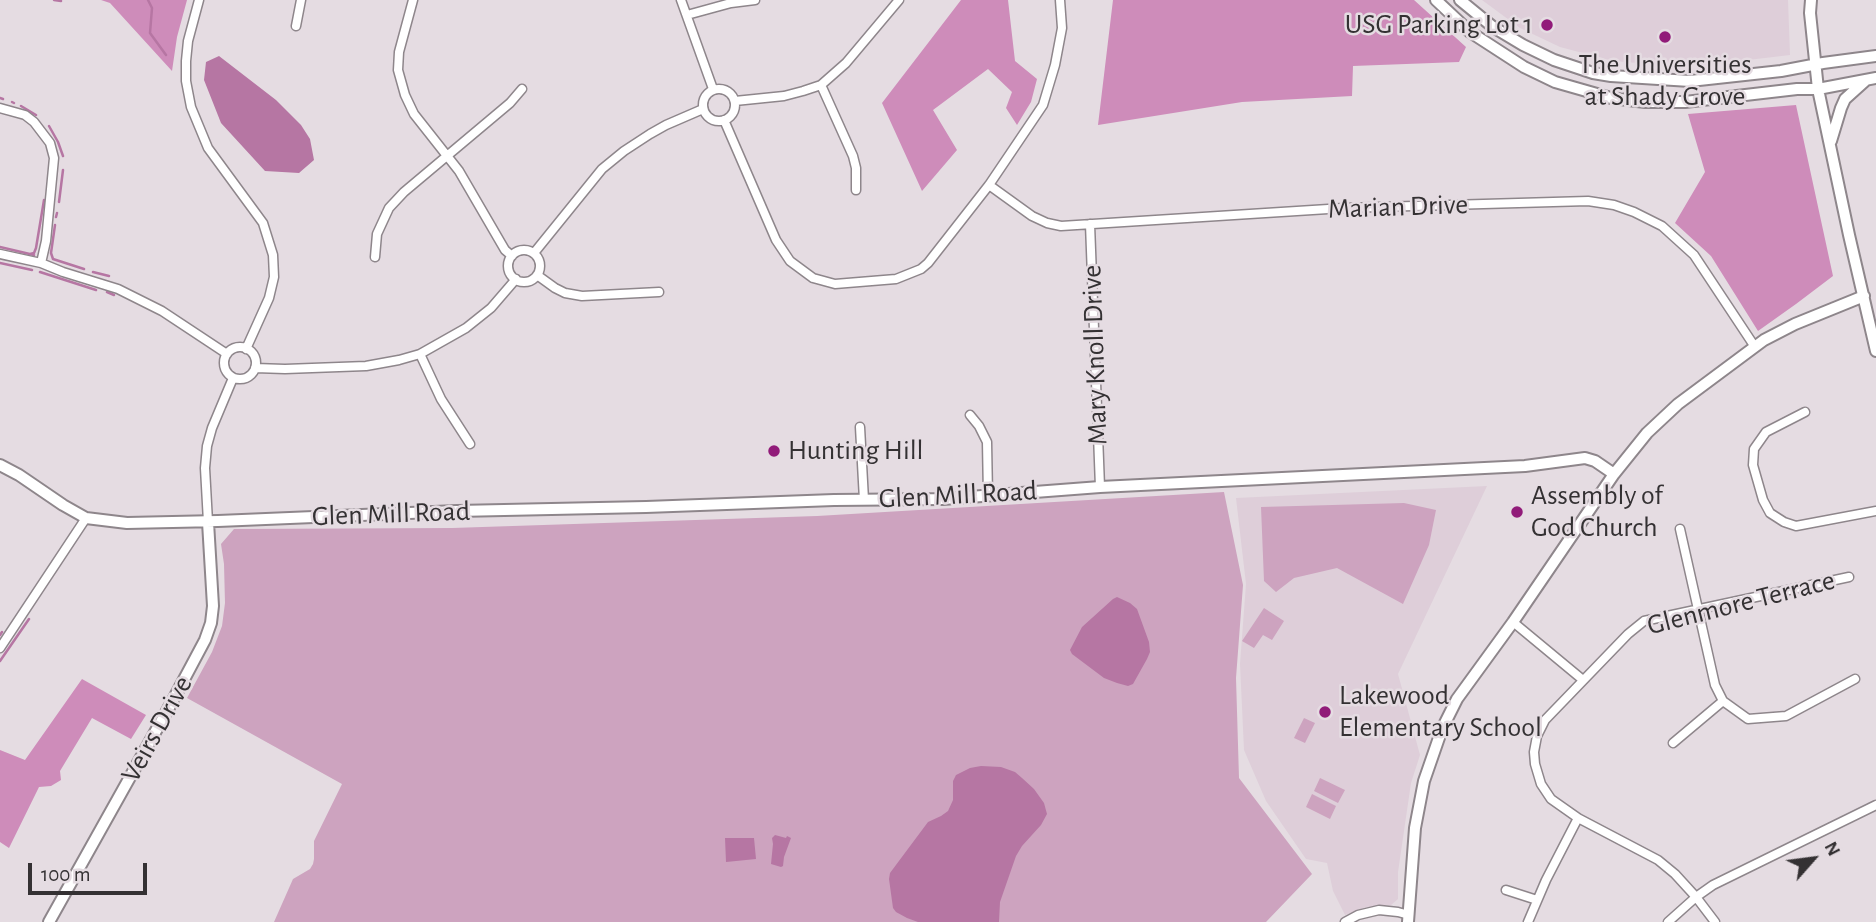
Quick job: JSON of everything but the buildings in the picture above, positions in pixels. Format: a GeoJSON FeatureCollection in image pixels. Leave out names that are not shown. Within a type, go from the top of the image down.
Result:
{"type":"FeatureCollection","features":[{"type":"Feature","properties":{"kind":"main road"},"geometry":{"type":"LineString","coordinates":[[1436,0],[1470,32],[1524,66],[1555,82],[1611,98],[1645,102],[1685,102],[1818,89],[1872,79]]}},
{"type":"Feature","properties":{"kind":"main road"},"geometry":{"type":"LineString","coordinates":[[1460,0],[1493,27],[1523,46],[1554,60],[1611,76],[1690,81],[1876,56]]}},
{"type":"Feature","properties":{"kind":"main road"},"geometry":{"type":"LineString","coordinates":[[1811,0],[1813,53],[1818,89],[1876,351]]}},
{"type":"Feature","properties":{"kind":"main road"},"geometry":{"type":"LineString","coordinates":[[1830,144],[1845,99],[1872,79]]}},
{"type":"Feature","properties":{"kind":"main road"},"geometry":{"type":"LineString","coordinates":[[1408,919],[1415,828],[1424,781],[1432,755],[1457,699],[1614,474],[1647,433],[1678,404],[1764,340],[1795,324],[1864,296]]}},
{"type":"Feature","properties":{"kind":"main road","name":"Glen Mill Road"},"geometry":{"type":"LineString","coordinates":[[0,465],[86,518],[127,523],[457,511],[943,499],[1100,487],[1525,466],[1585,458],[1595,461],[1614,474]]}},
{"type":"Feature","properties":{"kind":"main road","name":"Veirs Drive"},"geometry":{"type":"LineString","coordinates":[[49,922],[205,640],[213,606],[208,522]]}},
{"type":"Feature","properties":{"kind":"street"},"geometry":{"type":"LineString","coordinates":[[199,0],[188,41],[186,61],[186,81],[191,107],[208,148],[263,223],[273,255],[274,278],[269,298],[246,349]]}},
{"type":"Feature","properties":{"kind":"street"},"geometry":{"type":"LineString","coordinates":[[296,26],[301,0]]}},
{"type":"Feature","properties":{"kind":"street"},"geometry":{"type":"LineString","coordinates":[[413,0],[399,52],[399,78],[409,105],[470,187],[505,250],[512,256]]}},
{"type":"Feature","properties":{"kind":"street"},"geometry":{"type":"LineString","coordinates":[[681,0],[713,89]]}},
{"type":"Feature","properties":{"kind":"street"},"geometry":{"type":"LineString","coordinates":[[687,15],[731,2],[755,0]]}},
{"type":"Feature","properties":{"kind":"street"},"geometry":{"type":"LineString","coordinates":[[735,101],[784,96],[821,85],[846,63],[899,0]]}},
{"type":"Feature","properties":{"kind":"street"},"geometry":{"type":"LineString","coordinates":[[724,120],[776,240],[790,261],[813,278],[835,284],[896,279],[921,269],[989,185],[1043,105],[1062,28],[1060,0]]}},
{"type":"Feature","properties":{"kind":"street"},"geometry":{"type":"LineString","coordinates":[[821,85],[853,156],[856,190]]}},
{"type":"Feature","properties":{"kind":"street"},"geometry":{"type":"LineString","coordinates":[[375,257],[377,234],[388,208],[510,103],[522,89]]}},
{"type":"Feature","properties":{"kind":"street"},"geometry":{"type":"LineString","coordinates":[[713,89],[724,89],[735,101],[732,115],[724,120],[714,120],[704,109],[706,95],[713,89]]}},
{"type":"Feature","properties":{"kind":"street"},"geometry":{"type":"LineString","coordinates":[[0,108],[25,115],[34,121],[50,143],[54,158],[46,241],[41,263]]}},
{"type":"Feature","properties":{"kind":"street"},"geometry":{"type":"LineString","coordinates":[[534,253],[602,169],[650,134],[704,109]]}},
{"type":"Feature","properties":{"kind":"street","name":"Marian Drive"},"geometry":{"type":"LineString","coordinates":[[989,185],[1032,216],[1061,226],[1344,208],[1588,201],[1614,205],[1662,226],[1694,255],[1755,347]]}},
{"type":"Feature","properties":{"kind":"street","name":"Mary Knoll Drive"},"geometry":{"type":"LineString","coordinates":[[1090,224],[1100,487]]}},
{"type":"Feature","properties":{"kind":"street"},"geometry":{"type":"LineString","coordinates":[[520,250],[534,253],[540,266],[537,275],[525,282],[516,279],[509,266],[512,256],[520,250]]}},
{"type":"Feature","properties":{"kind":"street"},"geometry":{"type":"LineString","coordinates":[[0,254],[41,263],[118,289],[162,310],[227,354]]}},
{"type":"Feature","properties":{"kind":"street"},"geometry":{"type":"LineString","coordinates":[[537,275],[565,293],[582,296],[659,292]]}},
{"type":"Feature","properties":{"kind":"street"},"geometry":{"type":"LineString","coordinates":[[255,368],[366,366],[420,354],[452,338],[480,318],[516,279]]}},
{"type":"Feature","properties":{"kind":"street"},"geometry":{"type":"LineString","coordinates":[[238,348],[246,349],[254,357],[255,368],[246,378],[233,377],[225,370],[227,354],[238,348]]}},
{"type":"Feature","properties":{"kind":"street"},"geometry":{"type":"LineString","coordinates":[[420,354],[441,399],[470,443]]}},
{"type":"Feature","properties":{"kind":"street"},"geometry":{"type":"LineString","coordinates":[[208,522],[205,468],[207,446],[233,377]]}},
{"type":"Feature","properties":{"kind":"street"},"geometry":{"type":"LineString","coordinates":[[1805,412],[1766,432],[1754,449],[1753,465],[1763,500],[1770,513],[1796,526],[1876,511]]}},
{"type":"Feature","properties":{"kind":"street"},"geometry":{"type":"LineString","coordinates":[[970,415],[987,442],[988,496]]}},
{"type":"Feature","properties":{"kind":"street"},"geometry":{"type":"LineString","coordinates":[[860,427],[864,500]]}},
{"type":"Feature","properties":{"kind":"street"},"geometry":{"type":"LineString","coordinates":[[0,648],[86,518]]}},
{"type":"Feature","properties":{"kind":"street"},"geometry":{"type":"LineString","coordinates":[[1680,529],[1714,685],[1723,701],[1748,719],[1786,716],[1855,679]]}},
{"type":"Feature","properties":{"kind":"street","name":"Glenmore Terrace"},"geometry":{"type":"LineString","coordinates":[[1714,922],[1696,897],[1658,860],[1578,818],[1551,799],[1535,764],[1537,736],[1545,720],[1628,634],[1644,621],[1849,577]]}},
{"type":"Feature","properties":{"kind":"street"},"geometry":{"type":"LineString","coordinates":[[1513,622],[1583,680]]}},
{"type":"Feature","properties":{"kind":"street"},"geometry":{"type":"LineString","coordinates":[[1673,743],[1723,701]]}},
{"type":"Feature","properties":{"kind":"street"},"geometry":{"type":"LineString","coordinates":[[1668,922],[1713,885],[1876,806]]}},
{"type":"Feature","properties":{"kind":"street"},"geometry":{"type":"LineString","coordinates":[[1528,922],[1578,818]]}},
{"type":"Feature","properties":{"kind":"street"},"geometry":{"type":"LineString","coordinates":[[1506,890],[1537,900]]}},
{"type":"Feature","properties":{"kind":"street"},"geometry":{"type":"LineString","coordinates":[[1345,922],[1358,915],[1379,910],[1398,912],[1408,919]]}},
{"type":"Feature","properties":{"kind":"shaded area"},"geometry":{"type":"Polygon","coordinates":[[[101,0],[187,0],[177,37],[172,71],[110,3],[101,0]]]}},
{"type":"Feature","properties":{"kind":"shaded area"},"geometry":{"type":"Polygon","coordinates":[[[961,0],[1008,0],[1015,61],[1037,79],[1031,102],[1017,125],[1006,108],[1012,92],[988,69],[933,110],[957,150],[922,191],[882,103],[961,0]]]}},
{"type":"Feature","properties":{"kind":"shaded area"},"geometry":{"type":"Polygon","coordinates":[[[1113,0],[1414,0],[1466,47],[1459,62],[1353,66],[1352,96],[1242,102],[1098,125],[1113,0]]]}},
{"type":"Feature","properties":{"kind":"shaded area","name":"The Universities at Shady Grove"},"geometry":{"type":"Polygon","coordinates":[[[1482,0],[1788,0],[1790,55],[1706,65],[1613,61],[1560,47],[1520,28],[1482,0]]]}},
{"type":"Feature","properties":{"kind":"shaded area"},"geometry":{"type":"Polygon","coordinates":[[[219,56],[276,100],[301,125],[310,139],[314,160],[299,173],[265,171],[221,123],[204,80],[206,62],[219,56]]]}},
{"type":"Feature","properties":{"kind":"shaded area"},"geometry":{"type":"Polygon","coordinates":[[[1796,105],[1833,276],[1758,331],[1711,256],[1675,223],[1705,172],[1688,114],[1796,105]]]}},
{"type":"Feature","properties":{"kind":"shaded area","name":"Lakewood Elementary School"},"geometry":{"type":"Polygon","coordinates":[[[1487,486],[1398,674],[1420,755],[1411,783],[1398,872],[1398,899],[1391,905],[1366,907],[1345,915],[1333,891],[1327,863],[1306,859],[1266,801],[1244,750],[1240,664],[1246,584],[1236,498],[1487,486]]]}},
{"type":"Feature","properties":{"kind":"shaded area"},"geometry":{"type":"Polygon","coordinates":[[[1224,492],[1243,585],[1236,678],[1239,778],[1312,874],[1266,922],[274,922],[293,879],[310,869],[313,864],[314,841],[342,784],[187,698],[212,652],[222,626],[225,603],[221,544],[234,529],[452,528],[817,516],[1224,492]]]}},
{"type":"Feature","properties":{"kind":"shaded area"},"geometry":{"type":"Polygon","coordinates":[[[1404,503],[1436,510],[1429,545],[1403,604],[1337,568],[1294,578],[1276,592],[1264,581],[1261,507],[1404,503]]]}},
{"type":"Feature","properties":{"kind":"shaded area"},"geometry":{"type":"Polygon","coordinates":[[[1117,597],[1137,609],[1149,642],[1150,652],[1147,659],[1133,684],[1128,686],[1104,678],[1070,650],[1082,627],[1117,597]]]}},
{"type":"Feature","properties":{"kind":"shaded area"},"geometry":{"type":"Polygon","coordinates":[[[1264,608],[1284,621],[1272,640],[1263,635],[1254,648],[1242,641],[1264,608]]]}},
{"type":"Feature","properties":{"kind":"shaded area"},"geometry":{"type":"Polygon","coordinates":[[[82,679],[146,715],[131,739],[92,718],[60,771],[61,780],[51,786],[39,787],[9,848],[0,842],[0,750],[25,760],[82,679]]]}},
{"type":"Feature","properties":{"kind":"shaded area"},"geometry":{"type":"Polygon","coordinates":[[[1304,718],[1315,723],[1305,743],[1294,738],[1304,718]]]}},
{"type":"Feature","properties":{"kind":"shaded area"},"geometry":{"type":"Polygon","coordinates":[[[981,766],[1001,767],[1015,772],[1034,789],[1044,803],[1047,814],[1016,856],[1000,902],[999,922],[918,922],[907,918],[893,908],[890,873],[928,822],[948,811],[953,800],[953,781],[956,775],[981,766]]]}},
{"type":"Feature","properties":{"kind":"shaded area"},"geometry":{"type":"Polygon","coordinates":[[[1320,778],[1345,790],[1338,803],[1314,791],[1320,778]]]}},
{"type":"Feature","properties":{"kind":"shaded area"},"geometry":{"type":"Polygon","coordinates":[[[1312,794],[1336,806],[1330,819],[1306,807],[1312,794]]]}},
{"type":"Feature","properties":{"kind":"shaded area"},"geometry":{"type":"Polygon","coordinates":[[[775,835],[791,838],[781,867],[771,864],[772,838],[775,835]]]}},
{"type":"Feature","properties":{"kind":"shaded area"},"geometry":{"type":"Polygon","coordinates":[[[725,838],[754,838],[756,859],[726,862],[725,838]]]}},
{"type":"Feature","properties":{"kind":"waterway"},"geometry":{"type":"LineString","coordinates":[[54,0],[61,1]]}},
{"type":"Feature","properties":{"kind":"waterway"},"geometry":{"type":"LineString","coordinates":[[148,0],[152,8],[150,33],[166,55]]}},
{"type":"Feature","properties":{"kind":"waterway"},"geometry":{"type":"LineString","coordinates":[[21,106],[36,115]]}},
{"type":"Feature","properties":{"kind":"waterway"},"geometry":{"type":"LineString","coordinates":[[49,126],[63,156]]}},
{"type":"Feature","properties":{"kind":"waterway"},"geometry":{"type":"LineString","coordinates":[[59,202],[63,170]]}},
{"type":"Feature","properties":{"kind":"waterway"},"geometry":{"type":"LineString","coordinates":[[30,254],[34,253],[36,248],[44,200]]}},
{"type":"Feature","properties":{"kind":"waterway"},"geometry":{"type":"LineString","coordinates":[[56,217],[57,213]]}},
{"type":"Feature","properties":{"kind":"waterway"},"geometry":{"type":"LineString","coordinates":[[55,225],[51,253],[53,259],[84,269]]}},
{"type":"Feature","properties":{"kind":"waterway"},"geometry":{"type":"LineString","coordinates":[[0,247],[34,255]]}},
{"type":"Feature","properties":{"kind":"waterway"},"geometry":{"type":"LineString","coordinates":[[0,263],[32,270]]}},
{"type":"Feature","properties":{"kind":"waterway"},"geometry":{"type":"LineString","coordinates":[[40,272],[96,290]]}},
{"type":"Feature","properties":{"kind":"waterway"},"geometry":{"type":"LineString","coordinates":[[93,272],[109,276]]}},
{"type":"Feature","properties":{"kind":"waterway"},"geometry":{"type":"LineString","coordinates":[[107,292],[114,295]]}},
{"type":"Feature","properties":{"kind":"waterway"},"geometry":{"type":"LineString","coordinates":[[0,661],[29,619]]}},
{"type":"Feature","properties":{"kind":"place","name":"USG Parking Lot 1"},"geometry":{"type":"Point","coordinates":[1547,25]}},
{"type":"Feature","properties":{"kind":"place","name":"The Universities at Shady Grove"},"geometry":{"type":"Point","coordinates":[1665,37]}},
{"type":"Feature","properties":{"kind":"place","name":"Hunting Hill"},"geometry":{"type":"Point","coordinates":[774,451]}},
{"type":"Feature","properties":{"kind":"place","name":"Assembly of God Church"},"geometry":{"type":"Point","coordinates":[1517,512]}},
{"type":"Feature","properties":{"kind":"place","name":"Lakewood Elementary School"},"geometry":{"type":"Point","coordinates":[1325,712]}}]}
